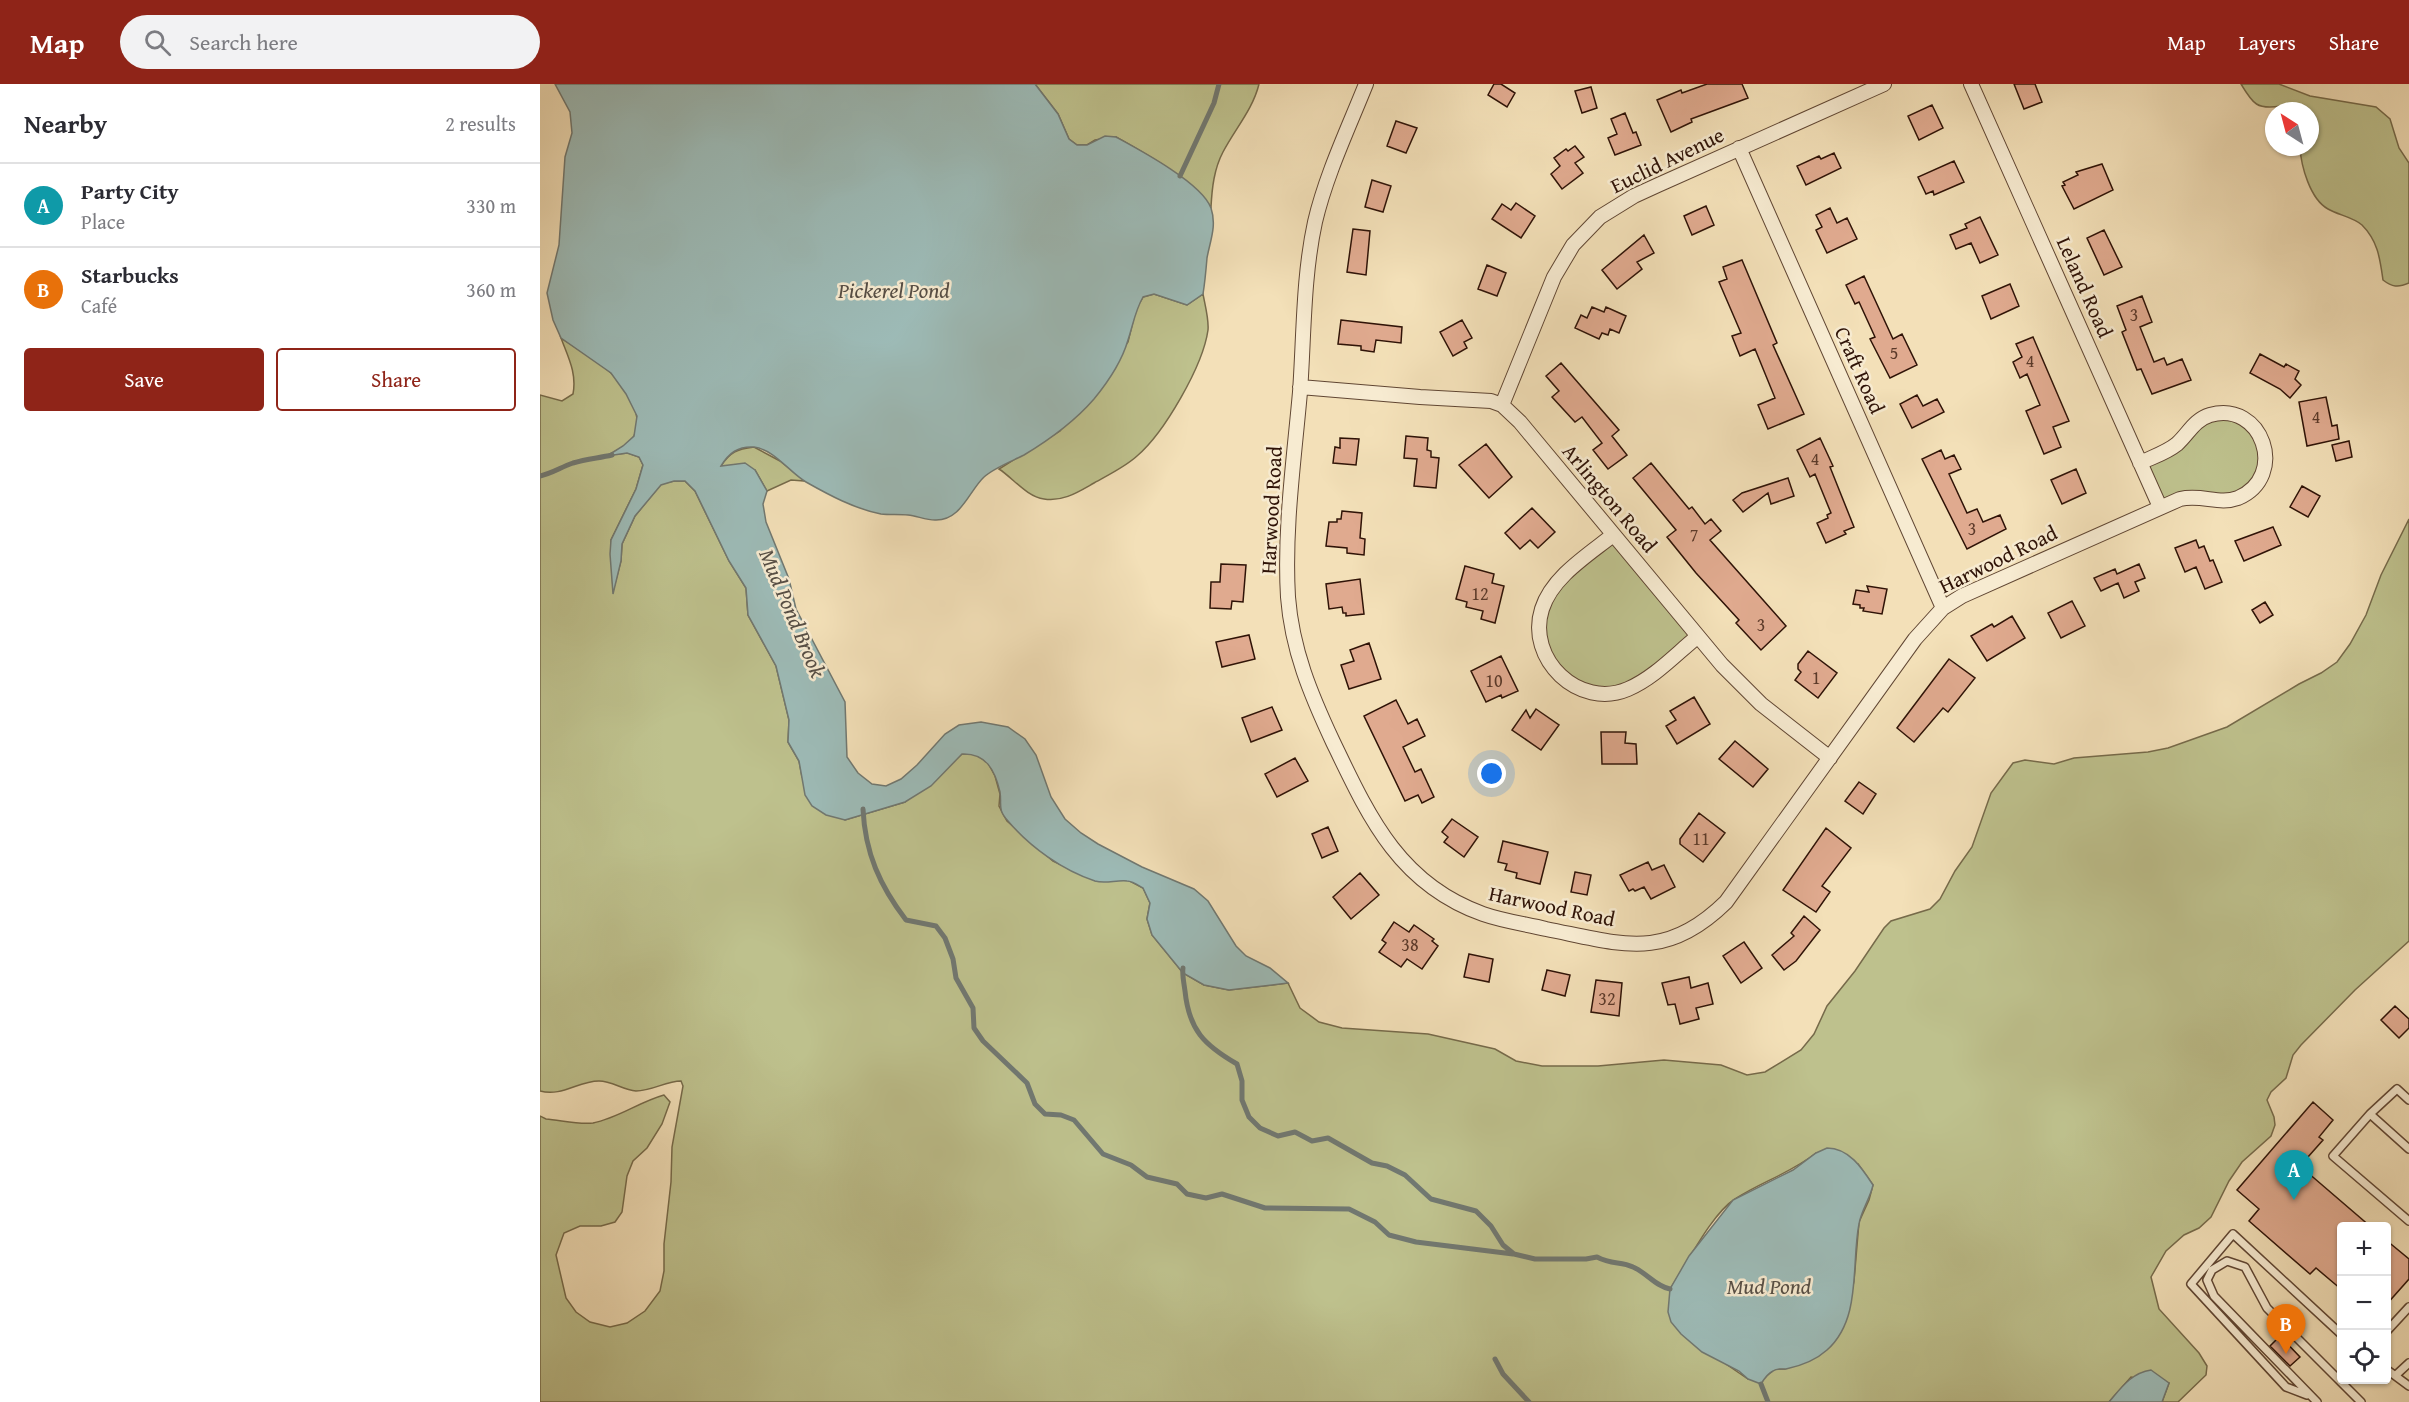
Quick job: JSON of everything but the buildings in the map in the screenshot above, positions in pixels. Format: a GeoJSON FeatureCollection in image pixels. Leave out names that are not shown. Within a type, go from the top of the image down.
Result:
{"type":"FeatureCollection","features":[{"type":"Feature","properties":{"kind":"street","name":"Harwood Road"},"geometry":{"type":"LineString","coordinates":[[1366,84],[1325,189],[1315,222],[1311,246],[1287,571],[1291,622],[1302,669],[1321,716],[1375,826],[1403,861],[1441,893],[1461,905],[1503,920],[1628,943],[1651,943],[1673,939],[1692,930],[1726,902],[1915,639],[1943,608],[1981,587],[2160,507],[2191,496],[2222,501],[2231,500],[2248,492],[2261,477],[2266,461],[2260,435],[2245,419],[2234,415],[2212,414],[2191,426],[2176,444],[2140,463]]}},
{"type":"Feature","properties":{"kind":"street","name":"Euclid Avenue"},"geometry":{"type":"LineString","coordinates":[[1502,405],[1554,277],[1573,245],[1600,217],[1634,196],[1864,88],[1884,84]]}},
{"type":"Feature","properties":{"kind":"street","name":"Leland Road"},"geometry":{"type":"LineString","coordinates":[[1971,84],[2160,507]]}},
{"type":"Feature","properties":{"kind":"street","name":"Craft Road"},"geometry":{"type":"LineString","coordinates":[[1739,148],[1943,608]]}},
{"type":"Feature","properties":{"kind":"street"},"geometry":{"type":"LineString","coordinates":[[1300,387],[1420,398],[1479,399],[1502,405]]}},
{"type":"Feature","properties":{"kind":"street","name":"Arlington Road"},"geometry":{"type":"LineString","coordinates":[[1502,405],[1520,422],[1697,637],[1761,704],[1830,758]]}},
{"type":"Feature","properties":{"kind":"street"},"geometry":{"type":"LineString","coordinates":[[1613,535],[1565,574],[1548,596],[1542,609],[1539,639],[1542,651],[1550,663],[1560,675],[1587,691],[1615,693],[1640,683],[1697,637]]}},
{"type":"Feature","properties":{"kind":"lane"},"geometry":{"type":"LineString","coordinates":[[2409,1100],[2397,1089],[2370,1114],[2333,1156],[2409,1221]]}},
{"type":"Feature","properties":{"kind":"lane"},"geometry":{"type":"LineString","coordinates":[[2370,1114],[2409,1149]]}},
{"type":"Feature","properties":{"kind":"lane"},"geometry":{"type":"LineString","coordinates":[[2314,1399],[2286,1386],[2191,1284],[2233,1234],[2337,1330]]}},
{"type":"Feature","properties":{"kind":"lane"},"geometry":{"type":"LineString","coordinates":[[2314,1399],[2214,1296],[2207,1280],[2212,1270],[2227,1261],[2245,1267],[2267,1308],[2361,1402]]}},
{"type":"Feature","properties":{"kind":"lane"},"geometry":{"type":"LineString","coordinates":[[2388,1330],[2409,1307]]}},
{"type":"Feature","properties":{"kind":"lane"},"geometry":{"type":"LineString","coordinates":[[2396,1375],[2409,1362]]}},
{"type":"Feature","properties":{"kind":"lane"},"geometry":{"type":"LineString","coordinates":[[2391,1372],[2409,1386]]}},
{"type":"Feature","properties":{"kind":"green space"},"geometry":{"type":"Polygon","coordinates":[[[1035,84],[1259,84],[1248,110],[1217,165],[1211,207],[1179,177],[1116,137],[1095,140],[1087,145],[1077,145],[1069,139],[1058,114],[1035,84]]]}},
{"type":"Feature","properties":{"kind":"green space"},"geometry":{"type":"Polygon","coordinates":[[[2241,84],[2279,84],[2310,96],[2376,107],[2390,119],[2399,148],[2409,163],[2409,283],[2395,286],[2383,280],[2372,237],[2362,225],[2328,209],[2311,190],[2301,156],[2319,156],[2319,102],[2265,102],[2265,107],[2257,104],[2241,84]]]}},
{"type":"Feature","properties":{"kind":"green space"},"geometry":{"type":"Polygon","coordinates":[[[1154,294],[1187,305],[1203,294],[1208,330],[1205,345],[1181,398],[1148,445],[1116,471],[1064,498],[1051,500],[1032,495],[999,469],[1060,431],[1128,342],[1136,309],[1143,297],[1154,294]]]}},
{"type":"Feature","properties":{"kind":"green space"},"geometry":{"type":"Polygon","coordinates":[[[561,338],[611,373],[632,402],[637,419],[637,428],[632,439],[608,455],[628,453],[639,457],[643,465],[636,489],[611,540],[613,591],[621,561],[622,544],[635,516],[661,484],[685,481],[695,491],[729,561],[746,588],[748,615],[776,666],[789,720],[788,742],[799,761],[802,777],[845,820],[905,802],[962,754],[975,754],[988,763],[995,776],[1000,794],[999,806],[1007,821],[1053,861],[1096,881],[1128,880],[1143,888],[1150,903],[1147,919],[1152,935],[1183,973],[1204,985],[1229,990],[1288,983],[1300,1008],[1319,1022],[1342,1028],[1428,1034],[1495,1049],[1516,1061],[1542,1066],[1598,1066],[1664,1060],[1721,1065],[1747,1075],[1765,1072],[1801,1050],[1814,1034],[1827,1006],[1855,971],[1884,928],[1891,921],[1930,909],[1940,899],[1955,871],[1972,847],[1991,793],[2013,763],[2025,760],[2054,764],[2074,758],[2148,752],[2168,748],[2227,727],[2321,673],[2337,662],[2350,644],[2366,615],[2381,575],[2409,519],[2409,941],[2355,990],[2293,1055],[2286,1078],[2271,1092],[2267,1100],[2275,1125],[2271,1136],[2242,1162],[2229,1181],[2211,1217],[2199,1228],[2184,1235],[2166,1251],[2151,1277],[2159,1309],[2199,1353],[2207,1366],[2206,1375],[2178,1402],[2162,1402],[2169,1383],[2131,1377],[2109,1402],[540,1402],[540,1116],[546,1119],[593,1123],[611,1118],[664,1095],[670,1102],[662,1124],[647,1148],[633,1161],[627,1176],[622,1212],[615,1222],[601,1226],[580,1226],[564,1233],[556,1255],[566,1298],[576,1312],[590,1322],[610,1327],[627,1323],[645,1311],[660,1291],[664,1271],[672,1147],[683,1086],[681,1081],[675,1081],[636,1091],[599,1081],[556,1092],[540,1091],[540,395],[562,401],[573,394],[573,372],[561,338]],[[1816,1153],[1735,1199],[1726,1206],[1708,1228],[1670,1289],[1726,1364],[1748,1379],[1766,1376],[1775,1369],[1785,1369],[1846,1319],[1854,1281],[1859,1222],[1873,1185],[1858,1164],[1816,1153]]]}},
{"type":"Feature","properties":{"kind":"green space"},"geometry":{"type":"Polygon","coordinates":[[[2201,418],[2245,419],[2266,454],[2248,492],[2160,507],[2140,463],[2201,418]]]}},
{"type":"Feature","properties":{"kind":"green space"},"geometry":{"type":"Polygon","coordinates":[[[754,447],[780,461],[805,481],[791,480],[767,491],[755,470],[720,467],[734,452],[754,447]]]}},
{"type":"Feature","properties":{"kind":"green space"},"geometry":{"type":"Polygon","coordinates":[[[1613,535],[1697,637],[1628,689],[1574,685],[1539,639],[1548,596],[1613,535]]]}},
{"type":"Feature","properties":{"kind":"water","name":"Pickerel Pond"},"geometry":{"type":"Polygon","coordinates":[[[555,84],[1035,84],[1058,114],[1069,139],[1077,145],[1087,145],[1105,136],[1116,137],[1169,168],[1196,188],[1205,198],[1211,208],[1213,221],[1203,294],[1187,305],[1154,294],[1143,297],[1122,356],[1094,399],[1079,415],[1052,436],[1024,455],[988,474],[952,516],[932,520],[908,515],[881,514],[862,509],[806,482],[769,452],[754,447],[734,451],[721,466],[745,463],[755,470],[767,491],[763,504],[766,522],[789,579],[796,609],[845,702],[847,757],[858,773],[872,784],[886,786],[901,779],[945,734],[959,725],[981,722],[1008,727],[1025,739],[1036,755],[1051,797],[1065,819],[1098,844],[1142,867],[1194,889],[1208,901],[1236,946],[1246,956],[1270,968],[1288,983],[1229,990],[1204,985],[1183,973],[1152,935],[1147,919],[1150,903],[1143,888],[1129,881],[1095,881],[1071,871],[1036,849],[1005,817],[1001,810],[1000,792],[992,770],[977,756],[962,754],[931,786],[905,802],[845,820],[826,815],[812,806],[805,795],[799,761],[788,742],[789,720],[776,666],[748,615],[746,588],[729,561],[695,491],[685,481],[674,481],[661,485],[635,516],[622,544],[621,561],[613,594],[611,540],[636,489],[643,465],[639,457],[627,453],[607,456],[634,436],[637,416],[626,394],[611,373],[561,338],[553,320],[547,293],[559,245],[565,157],[572,133],[570,112],[555,84]]]}},
{"type":"Feature","properties":{"kind":"water","name":"Mud Pond"},"geometry":{"type":"Polygon","coordinates":[[[1827,1148],[1842,1151],[1848,1155],[1873,1185],[1859,1224],[1853,1290],[1846,1323],[1838,1337],[1818,1357],[1786,1369],[1775,1370],[1767,1375],[1761,1384],[1748,1379],[1739,1371],[1702,1352],[1681,1334],[1671,1322],[1668,1312],[1670,1289],[1689,1256],[1733,1200],[1793,1170],[1827,1148]]]}},
{"type":"Feature","properties":{"kind":"water"},"geometry":{"type":"Polygon","coordinates":[[[2151,1370],[2169,1383],[2162,1402],[2109,1402],[2132,1378],[2151,1370]]]}},
{"type":"Feature","properties":{"kind":"waterway"},"geometry":{"type":"LineString","coordinates":[[1180,176],[1214,103],[1219,84]]}},
{"type":"Feature","properties":{"kind":"waterway"},"geometry":{"type":"LineString","coordinates":[[540,476],[583,460],[612,455]]}},
{"type":"Feature","properties":{"kind":"waterway","name":"Mud Pond Brook"},"geometry":{"type":"LineString","coordinates":[[863,809],[867,840],[881,882],[906,920],[936,926],[945,938],[953,959],[956,978],[973,1008],[974,1028],[983,1041],[1027,1083],[1035,1104],[1045,1114],[1061,1115],[1074,1120],[1103,1154],[1131,1165],[1147,1177],[1177,1184],[1187,1194],[1206,1198],[1222,1194],[1265,1208],[1349,1209],[1375,1222],[1389,1235],[1416,1242],[1513,1254]]}},
{"type":"Feature","properties":{"kind":"waterway","name":"Mud Pond Brook"},"geometry":{"type":"LineString","coordinates":[[1183,968],[1190,1016],[1207,1043],[1237,1064],[1242,1081],[1242,1100],[1249,1117],[1260,1128],[1278,1136],[1295,1132],[1312,1141],[1328,1138],[1372,1163],[1387,1166],[1405,1175],[1431,1199],[1476,1211],[1491,1226],[1503,1245],[1514,1254],[1535,1259],[1597,1257],[1633,1267],[1670,1289]]}},
{"type":"Feature","properties":{"kind":"waterway"},"geometry":{"type":"LineString","coordinates":[[1495,1359],[1503,1374],[1529,1402]]}},
{"type":"Feature","properties":{"kind":"waterway","name":"Mud Pond Brook"},"geometry":{"type":"LineString","coordinates":[[1761,1384],[1768,1402]]}},
{"type":"Feature","properties":{"kind":"place","name":"Party City"},"geometry":{"type":"Point","coordinates":[2294,1200]}},
{"type":"Feature","properties":{"kind":"place","name":"Starbucks"},"geometry":{"type":"Point","coordinates":[2286,1354]}}]}
